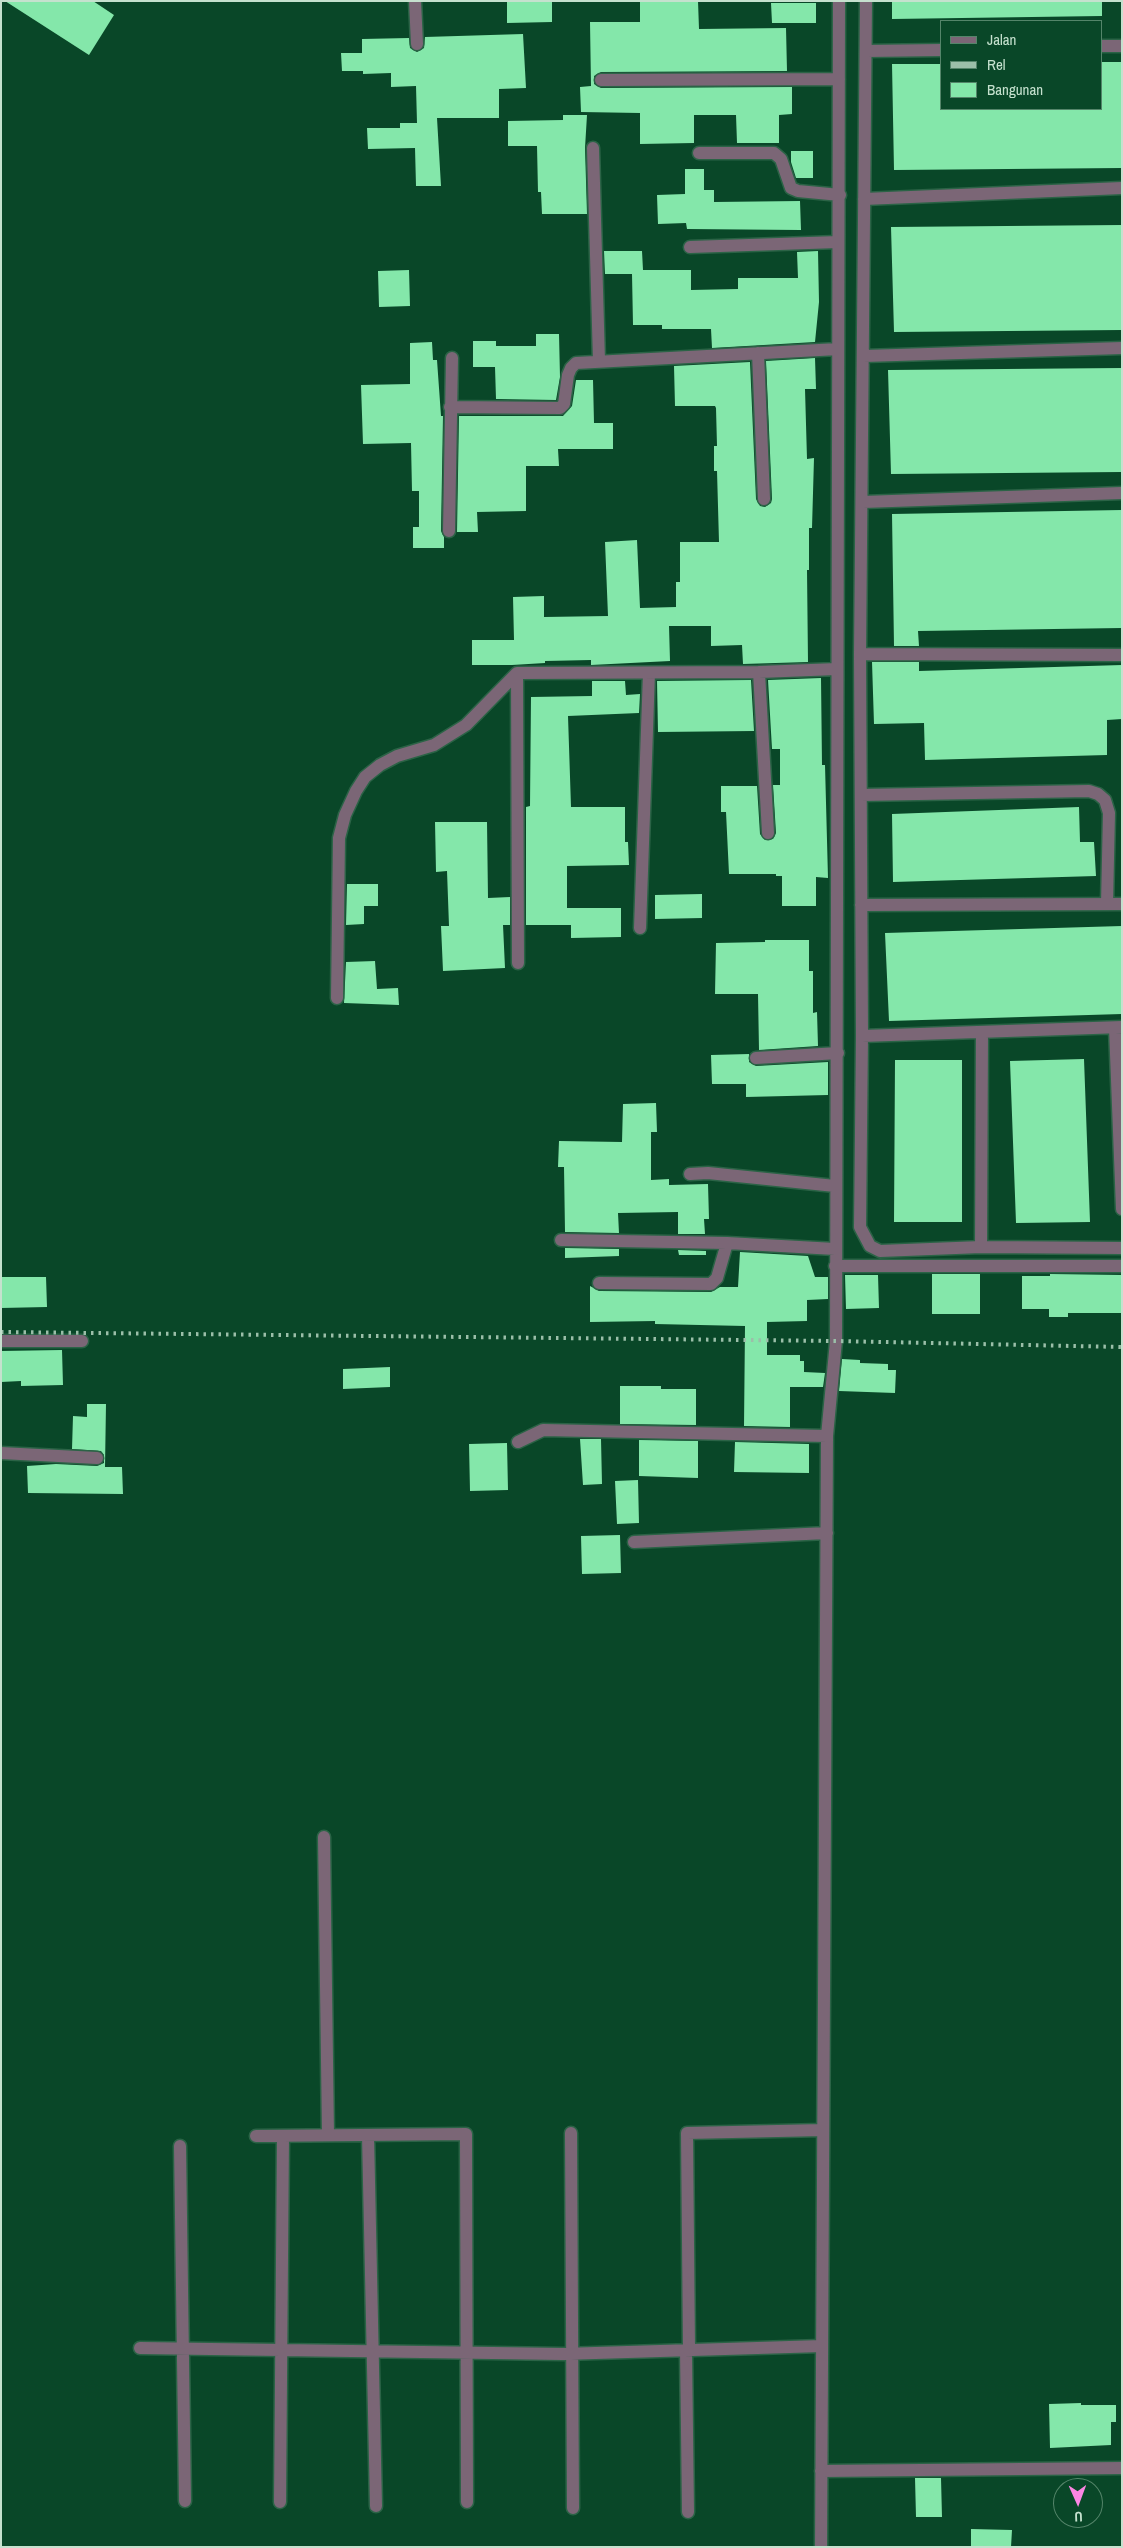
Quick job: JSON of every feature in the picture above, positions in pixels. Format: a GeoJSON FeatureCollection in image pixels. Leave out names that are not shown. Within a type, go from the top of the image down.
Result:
{"type":"FeatureCollection","features":[{"type":"Feature","properties":{"kind":"street"},"geometry":{"type":"LineString","coordinates":[[415,1],[417,44]]}},
{"type":"Feature","properties":{"kind":"street"},"geometry":{"type":"LineString","coordinates":[[821,2547],[827,1436],[836,1341],[839,1]]}},
{"type":"Feature","properties":{"kind":"street"},"geometry":{"type":"LineString","coordinates":[[866,1],[860,654],[862,1036],[860,1228],[870,1246],[880,1251],[981,1247],[1122,1248]]}},
{"type":"Feature","properties":{"kind":"street"},"geometry":{"type":"LineString","coordinates":[[1103,46],[1122,46]]}},
{"type":"Feature","properties":{"kind":"street"},"geometry":{"type":"LineString","coordinates":[[866,51],[940,50]]}},
{"type":"Feature","properties":{"kind":"street"},"geometry":{"type":"LineString","coordinates":[[601,80],[839,79]]}},
{"type":"Feature","properties":{"kind":"street"},"geometry":{"type":"LineString","coordinates":[[593,148],[599,361]]}},
{"type":"Feature","properties":{"kind":"street"},"geometry":{"type":"LineString","coordinates":[[699,153],[774,153],[781,159],[791,188],[798,191],[840,195]]}},
{"type":"Feature","properties":{"kind":"street"},"geometry":{"type":"LineString","coordinates":[[864,199],[1122,188]]}},
{"type":"Feature","properties":{"kind":"street"},"geometry":{"type":"LineString","coordinates":[[690,247],[838,242]]}},
{"type":"Feature","properties":{"kind":"street"},"geometry":{"type":"LineString","coordinates":[[864,356],[1122,348]]}},
{"type":"Feature","properties":{"kind":"street"},"geometry":{"type":"LineString","coordinates":[[450,406],[560,408],[564,404],[568,375],[572,366],[599,361],[838,349]]}},
{"type":"Feature","properties":{"kind":"street"},"geometry":{"type":"LineString","coordinates":[[758,353],[764,499]]}},
{"type":"Feature","properties":{"kind":"street"},"geometry":{"type":"LineString","coordinates":[[449,531],[452,358]]}},
{"type":"Feature","properties":{"kind":"street"},"geometry":{"type":"LineString","coordinates":[[862,502],[1122,493]]}},
{"type":"Feature","properties":{"kind":"street"},"geometry":{"type":"LineString","coordinates":[[860,654],[1122,655]]}},
{"type":"Feature","properties":{"kind":"street"},"geometry":{"type":"LineString","coordinates":[[337,998],[340,838],[345,815],[356,791],[366,777],[380,765],[397,756],[434,745],[466,725],[517,673],[759,672],[837,669]]}},
{"type":"Feature","properties":{"kind":"street"},"geometry":{"type":"LineString","coordinates":[[759,672],[768,833]]}},
{"type":"Feature","properties":{"kind":"street"},"geometry":{"type":"LineString","coordinates":[[517,673],[518,963]]}},
{"type":"Feature","properties":{"kind":"street"},"geometry":{"type":"LineString","coordinates":[[640,928],[648,673]]}},
{"type":"Feature","properties":{"kind":"street"},"geometry":{"type":"LineString","coordinates":[[861,796],[1090,791],[1098,794],[1105,800],[1109,813],[1107,904]]}},
{"type":"Feature","properties":{"kind":"street"},"geometry":{"type":"LineString","coordinates":[[861,905],[1122,904]]}},
{"type":"Feature","properties":{"kind":"street"},"geometry":{"type":"LineString","coordinates":[[862,1036],[1119,1028],[1122,1209]]}},
{"type":"Feature","properties":{"kind":"street"},"geometry":{"type":"LineString","coordinates":[[981,1247],[982,1032]]}},
{"type":"Feature","properties":{"kind":"street"},"geometry":{"type":"LineString","coordinates":[[756,1058],[838,1053]]}},
{"type":"Feature","properties":{"kind":"street"},"geometry":{"type":"LineString","coordinates":[[690,1174],[708,1173],[835,1186]]}},
{"type":"Feature","properties":{"kind":"street"},"geometry":{"type":"LineString","coordinates":[[561,1240],[727,1243],[835,1249]]}},
{"type":"Feature","properties":{"kind":"street"},"geometry":{"type":"LineString","coordinates":[[599,1283],[711,1284],[717,1278],[727,1243]]}},
{"type":"Feature","properties":{"kind":"street"},"geometry":{"type":"LineString","coordinates":[[835,1266],[1122,1266]]}},
{"type":"Feature","properties":{"kind":"street"},"geometry":{"type":"LineString","coordinates":[[1,1340],[82,1342]]}},
{"type":"Feature","properties":{"kind":"street"},"geometry":{"type":"LineString","coordinates":[[518,1442],[543,1430],[827,1436]]}},
{"type":"Feature","properties":{"kind":"street"},"geometry":{"type":"LineString","coordinates":[[1,1453],[97,1458]]}},
{"type":"Feature","properties":{"kind":"street"},"geometry":{"type":"LineString","coordinates":[[634,1542],[827,1533]]}},
{"type":"Feature","properties":{"kind":"street"},"geometry":{"type":"LineString","coordinates":[[324,1837],[328,2135]]}},
{"type":"Feature","properties":{"kind":"street"},"geometry":{"type":"LineString","coordinates":[[688,2512],[687,2133],[823,2130]]}},
{"type":"Feature","properties":{"kind":"street"},"geometry":{"type":"LineString","coordinates":[[571,2133],[572,2508]]}},
{"type":"Feature","properties":{"kind":"street"},"geometry":{"type":"LineString","coordinates":[[256,2136],[466,2134],[467,2502]]}},
{"type":"Feature","properties":{"kind":"street"},"geometry":{"type":"LineString","coordinates":[[368,2135],[376,2506]]}},
{"type":"Feature","properties":{"kind":"street"},"geometry":{"type":"LineString","coordinates":[[280,2502],[283,2136]]}},
{"type":"Feature","properties":{"kind":"street"},"geometry":{"type":"LineString","coordinates":[[180,2146],[184,2348],[184,2501]]}},
{"type":"Feature","properties":{"kind":"street"},"geometry":{"type":"LineString","coordinates":[[140,2348],[571,2353],[822,2346]]}},
{"type":"Feature","properties":{"kind":"street"},"geometry":{"type":"LineString","coordinates":[[821,2472],[1122,2468]]}},
{"type":"Feature","properties":{"kind":"building"},"geometry":{"type":"Polygon","coordinates":[[[5,1],[93,1],[114,15],[89,55],[5,1]]]}},
{"type":"Feature","properties":{"kind":"building"},"geometry":{"type":"Polygon","coordinates":[[[507,1],[552,1],[552,22],[507,23],[507,1]]]}},
{"type":"Feature","properties":{"kind":"building"},"geometry":{"type":"Polygon","coordinates":[[[640,1],[698,1],[699,29],[786,28],[787,71],[601,72],[594,76],[594,84],[601,88],[792,87],[792,114],[779,115],[779,143],[737,143],[736,115],[694,115],[694,143],[640,144],[640,113],[581,112],[580,87],[591,86],[590,22],[640,22],[640,1]]]}},
{"type":"Feature","properties":{"kind":"building"},"geometry":{"type":"Polygon","coordinates":[[[892,1],[1102,1],[1102,16],[892,19],[892,1]]]}},
{"type":"Feature","properties":{"kind":"building"},"geometry":{"type":"Polygon","coordinates":[[[771,3],[816,3],[816,23],[772,23],[771,3]]]}},
{"type":"Feature","properties":{"kind":"building"},"geometry":{"type":"Polygon","coordinates":[[[523,34],[526,88],[499,89],[499,118],[437,118],[441,186],[416,186],[415,148],[368,149],[367,128],[400,128],[400,123],[417,123],[416,86],[391,87],[391,73],[363,74],[363,71],[342,71],[341,53],[362,53],[362,39],[409,38],[410,48],[417,52],[424,48],[425,37],[523,34]]]}},
{"type":"Feature","properties":{"kind":"building"},"geometry":{"type":"Polygon","coordinates":[[[1103,62],[1122,62],[1122,168],[894,170],[892,64],[940,64],[940,110],[1103,110],[1103,62]]]}},
{"type":"Feature","properties":{"kind":"building"},"geometry":{"type":"Polygon","coordinates":[[[563,115],[587,115],[585,148],[587,214],[542,214],[541,192],[538,192],[537,146],[508,146],[508,121],[563,120],[563,115]]]}},
{"type":"Feature","properties":{"kind":"building"},"geometry":{"type":"Polygon","coordinates":[[[791,151],[813,151],[813,178],[796,178],[791,162],[791,151]]]}},
{"type":"Feature","properties":{"kind":"building"},"geometry":{"type":"Polygon","coordinates":[[[685,169],[704,169],[704,190],[714,190],[714,202],[800,201],[801,230],[687,229],[686,223],[658,224],[657,195],[685,194],[685,169]]]}},
{"type":"Feature","properties":{"kind":"building"},"geometry":{"type":"Polygon","coordinates":[[[1122,225],[1122,330],[894,332],[891,227],[1122,225]]]}},
{"type":"Feature","properties":{"kind":"building"},"geometry":{"type":"Polygon","coordinates":[[[604,251],[642,251],[643,270],[691,270],[691,290],[738,289],[738,278],[798,278],[797,252],[818,251],[819,302],[815,342],[712,348],[711,329],[662,329],[662,325],[633,325],[632,274],[605,274],[604,251]]]}},
{"type":"Feature","properties":{"kind":"building"},"geometry":{"type":"Polygon","coordinates":[[[409,270],[410,306],[379,307],[378,271],[409,270]]]}},
{"type":"Feature","properties":{"kind":"building"},"geometry":{"type":"Polygon","coordinates":[[[536,334],[559,334],[560,377],[556,400],[496,399],[495,367],[473,367],[473,341],[496,341],[496,346],[536,346],[536,334]]]}},
{"type":"Feature","properties":{"kind":"building"},"geometry":{"type":"Polygon","coordinates":[[[432,342],[433,360],[437,360],[441,416],[443,416],[441,531],[444,537],[444,548],[413,548],[413,527],[419,527],[419,491],[412,491],[411,443],[363,444],[361,385],[410,384],[410,343],[432,342]]]}},
{"type":"Feature","properties":{"kind":"building"},"geometry":{"type":"Polygon","coordinates":[[[815,358],[816,389],[805,389],[807,459],[814,458],[812,528],[809,528],[809,570],[807,570],[808,662],[743,664],[742,645],[711,646],[711,626],[669,626],[670,661],[591,665],[591,660],[545,661],[545,663],[512,665],[472,665],[472,640],[514,640],[513,597],[544,596],[544,617],[608,616],[605,542],[637,540],[640,608],[676,607],[676,582],[680,582],[680,542],[719,542],[717,471],[714,471],[714,446],[717,446],[716,408],[715,406],[675,406],[674,366],[750,362],[756,499],[760,506],[765,507],[771,503],[772,499],[766,361],[815,358]]]}},
{"type":"Feature","properties":{"kind":"building"},"geometry":{"type":"Polygon","coordinates":[[[1122,368],[1122,472],[891,474],[888,370],[1122,368]]]}},
{"type":"Feature","properties":{"kind":"building"},"geometry":{"type":"Polygon","coordinates":[[[576,380],[593,380],[594,423],[613,423],[613,449],[558,449],[559,466],[526,466],[526,511],[477,512],[478,532],[457,532],[459,416],[563,416],[572,406],[576,380]]]}},
{"type":"Feature","properties":{"kind":"building"},"geometry":{"type":"Polygon","coordinates":[[[1122,510],[1122,628],[918,631],[919,646],[894,646],[892,514],[1122,510]]]}},
{"type":"Feature","properties":{"kind":"building"},"geometry":{"type":"Polygon","coordinates":[[[872,662],[919,662],[919,671],[1122,665],[1122,719],[1107,720],[1107,755],[925,760],[924,723],[874,724],[872,662]]]}},
{"type":"Feature","properties":{"kind":"building"},"geometry":{"type":"Polygon","coordinates":[[[821,678],[822,765],[825,765],[828,878],[816,877],[816,906],[782,906],[782,876],[776,876],[776,874],[729,874],[726,812],[721,812],[721,786],[757,786],[760,834],[765,840],[773,839],[776,833],[773,785],[780,785],[780,749],[772,749],[768,680],[821,678]]]}},
{"type":"Feature","properties":{"kind":"building"},"geometry":{"type":"Polygon","coordinates":[[[751,680],[754,731],[658,732],[657,681],[751,680]]]}},
{"type":"Feature","properties":{"kind":"building"},"geometry":{"type":"Polygon","coordinates":[[[592,681],[625,681],[626,695],[640,694],[639,713],[568,716],[571,807],[625,807],[625,842],[628,842],[629,865],[567,866],[567,908],[621,908],[621,937],[571,938],[571,925],[526,925],[526,807],[530,806],[531,697],[592,696],[592,681]]]}},
{"type":"Feature","properties":{"kind":"building"},"geometry":{"type":"Polygon","coordinates":[[[1079,807],[1080,842],[1094,842],[1096,876],[893,882],[892,814],[1079,807]]]}},
{"type":"Feature","properties":{"kind":"building"},"geometry":{"type":"Polygon","coordinates":[[[435,822],[487,822],[488,898],[510,897],[510,925],[503,925],[505,968],[443,971],[441,926],[449,926],[447,871],[436,872],[435,822]]]}},
{"type":"Feature","properties":{"kind":"building"},"geometry":{"type":"Polygon","coordinates":[[[347,884],[378,884],[378,906],[364,906],[364,924],[346,925],[347,884]]]}},
{"type":"Feature","properties":{"kind":"building"},"geometry":{"type":"Polygon","coordinates":[[[702,894],[702,918],[655,919],[655,895],[702,894]]]}},
{"type":"Feature","properties":{"kind":"building"},"geometry":{"type":"Polygon","coordinates":[[[1122,926],[1122,1014],[889,1021],[885,933],[1122,926]]]}},
{"type":"Feature","properties":{"kind":"building"},"geometry":{"type":"Polygon","coordinates":[[[765,940],[809,940],[809,971],[813,971],[813,1013],[817,1012],[818,1046],[759,1050],[758,994],[715,994],[716,943],[765,942],[765,940]]]}},
{"type":"Feature","properties":{"kind":"building"},"geometry":{"type":"Polygon","coordinates":[[[375,961],[377,989],[398,988],[399,1005],[344,1003],[346,962],[375,961]]]}},
{"type":"Feature","properties":{"kind":"building"},"geometry":{"type":"Polygon","coordinates":[[[749,1054],[749,1062],[756,1066],[828,1062],[828,1095],[746,1097],[746,1084],[712,1084],[711,1055],[749,1054]]]}},
{"type":"Feature","properties":{"kind":"building"},"geometry":{"type":"Polygon","coordinates":[[[1084,1059],[1090,1222],[1016,1223],[1010,1061],[1084,1059]]]}},
{"type":"Feature","properties":{"kind":"building"},"geometry":{"type":"Polygon","coordinates":[[[895,1060],[962,1060],[962,1222],[894,1222],[895,1060]]]}},
{"type":"Feature","properties":{"kind":"building"},"geometry":{"type":"Polygon","coordinates":[[[656,1103],[657,1132],[651,1132],[651,1180],[669,1179],[669,1185],[708,1184],[709,1219],[704,1219],[705,1234],[678,1234],[678,1212],[618,1213],[619,1233],[565,1232],[564,1167],[558,1167],[559,1141],[622,1142],[623,1104],[656,1103]]]}},
{"type":"Feature","properties":{"kind":"building"},"geometry":{"type":"Polygon","coordinates":[[[565,1248],[619,1249],[619,1256],[565,1258],[565,1248]]]}},
{"type":"Feature","properties":{"kind":"building"},"geometry":{"type":"Polygon","coordinates":[[[678,1250],[706,1251],[706,1255],[679,1255],[678,1250]]]}},
{"type":"Feature","properties":{"kind":"building"},"geometry":{"type":"Polygon","coordinates":[[[740,1252],[808,1256],[815,1277],[828,1277],[828,1299],[807,1300],[807,1321],[767,1322],[767,1355],[800,1355],[800,1361],[804,1361],[804,1372],[825,1373],[823,1387],[790,1387],[790,1427],[744,1426],[745,1326],[655,1324],[655,1321],[590,1322],[590,1286],[599,1291],[711,1292],[720,1287],[738,1287],[740,1252]]]}},
{"type":"Feature","properties":{"kind":"building"},"geometry":{"type":"Polygon","coordinates":[[[932,1274],[980,1274],[980,1314],[932,1314],[932,1274]]]}},
{"type":"Feature","properties":{"kind":"building"},"geometry":{"type":"Polygon","coordinates":[[[1050,1274],[1122,1275],[1122,1313],[1068,1313],[1068,1317],[1049,1317],[1049,1309],[1022,1309],[1022,1276],[1050,1276],[1050,1274]]]}},
{"type":"Feature","properties":{"kind":"building"},"geometry":{"type":"Polygon","coordinates":[[[845,1275],[878,1275],[879,1308],[846,1309],[845,1275]]]}},
{"type":"Feature","properties":{"kind":"building"},"geometry":{"type":"Polygon","coordinates":[[[1,1277],[46,1277],[47,1307],[1,1308],[1,1277]]]}},
{"type":"Feature","properties":{"kind":"building"},"geometry":{"type":"Polygon","coordinates":[[[62,1350],[63,1385],[21,1386],[21,1381],[1,1382],[1,1351],[62,1350]]]}},
{"type":"Feature","properties":{"kind":"building"},"geometry":{"type":"Polygon","coordinates":[[[842,1359],[860,1360],[860,1363],[888,1364],[888,1370],[896,1370],[895,1393],[839,1391],[842,1359]]]}},
{"type":"Feature","properties":{"kind":"building"},"geometry":{"type":"Polygon","coordinates":[[[390,1367],[390,1387],[343,1389],[343,1369],[390,1367]]]}},
{"type":"Feature","properties":{"kind":"building"},"geometry":{"type":"Polygon","coordinates":[[[620,1386],[661,1386],[661,1389],[696,1389],[696,1425],[620,1424],[620,1386]]]}},
{"type":"Feature","properties":{"kind":"building"},"geometry":{"type":"Polygon","coordinates":[[[87,1404],[106,1404],[105,1467],[122,1467],[123,1494],[28,1493],[27,1466],[56,1464],[97,1466],[104,1463],[104,1455],[101,1451],[72,1449],[73,1416],[87,1417],[87,1404]]]}},
{"type":"Feature","properties":{"kind":"building"},"geometry":{"type":"Polygon","coordinates":[[[580,1439],[601,1439],[602,1484],[583,1485],[580,1439]]]}},
{"type":"Feature","properties":{"kind":"building"},"geometry":{"type":"Polygon","coordinates":[[[639,1440],[698,1441],[698,1478],[639,1476],[639,1440]]]}},
{"type":"Feature","properties":{"kind":"building"},"geometry":{"type":"Polygon","coordinates":[[[735,1442],[809,1444],[809,1473],[734,1472],[735,1442]]]}},
{"type":"Feature","properties":{"kind":"building"},"geometry":{"type":"Polygon","coordinates":[[[507,1443],[508,1490],[470,1491],[469,1444],[507,1443]]]}},
{"type":"Feature","properties":{"kind":"building"},"geometry":{"type":"Polygon","coordinates":[[[638,1480],[639,1523],[617,1524],[615,1481],[638,1480]]]}},
{"type":"Feature","properties":{"kind":"building"},"geometry":{"type":"Polygon","coordinates":[[[620,1535],[621,1573],[582,1574],[581,1536],[620,1535]]]}},
{"type":"Feature","properties":{"kind":"building"},"geometry":{"type":"Polygon","coordinates":[[[1081,2403],[1081,2405],[1116,2405],[1116,2422],[1111,2422],[1111,2445],[1050,2448],[1049,2404],[1081,2403]]]}},
{"type":"Feature","properties":{"kind":"building"},"geometry":{"type":"Polygon","coordinates":[[[915,2478],[941,2478],[942,2517],[916,2517],[915,2478]]]}},
{"type":"Feature","properties":{"kind":"building"},"geometry":{"type":"Polygon","coordinates":[[[971,2529],[1012,2530],[1011,2547],[971,2547],[971,2529]]]}},
{"type":"Feature","properties":{"kind":"railway"},"geometry":{"type":"LineString","coordinates":[[1,1332],[836,1341],[1122,1347]]}}]}
